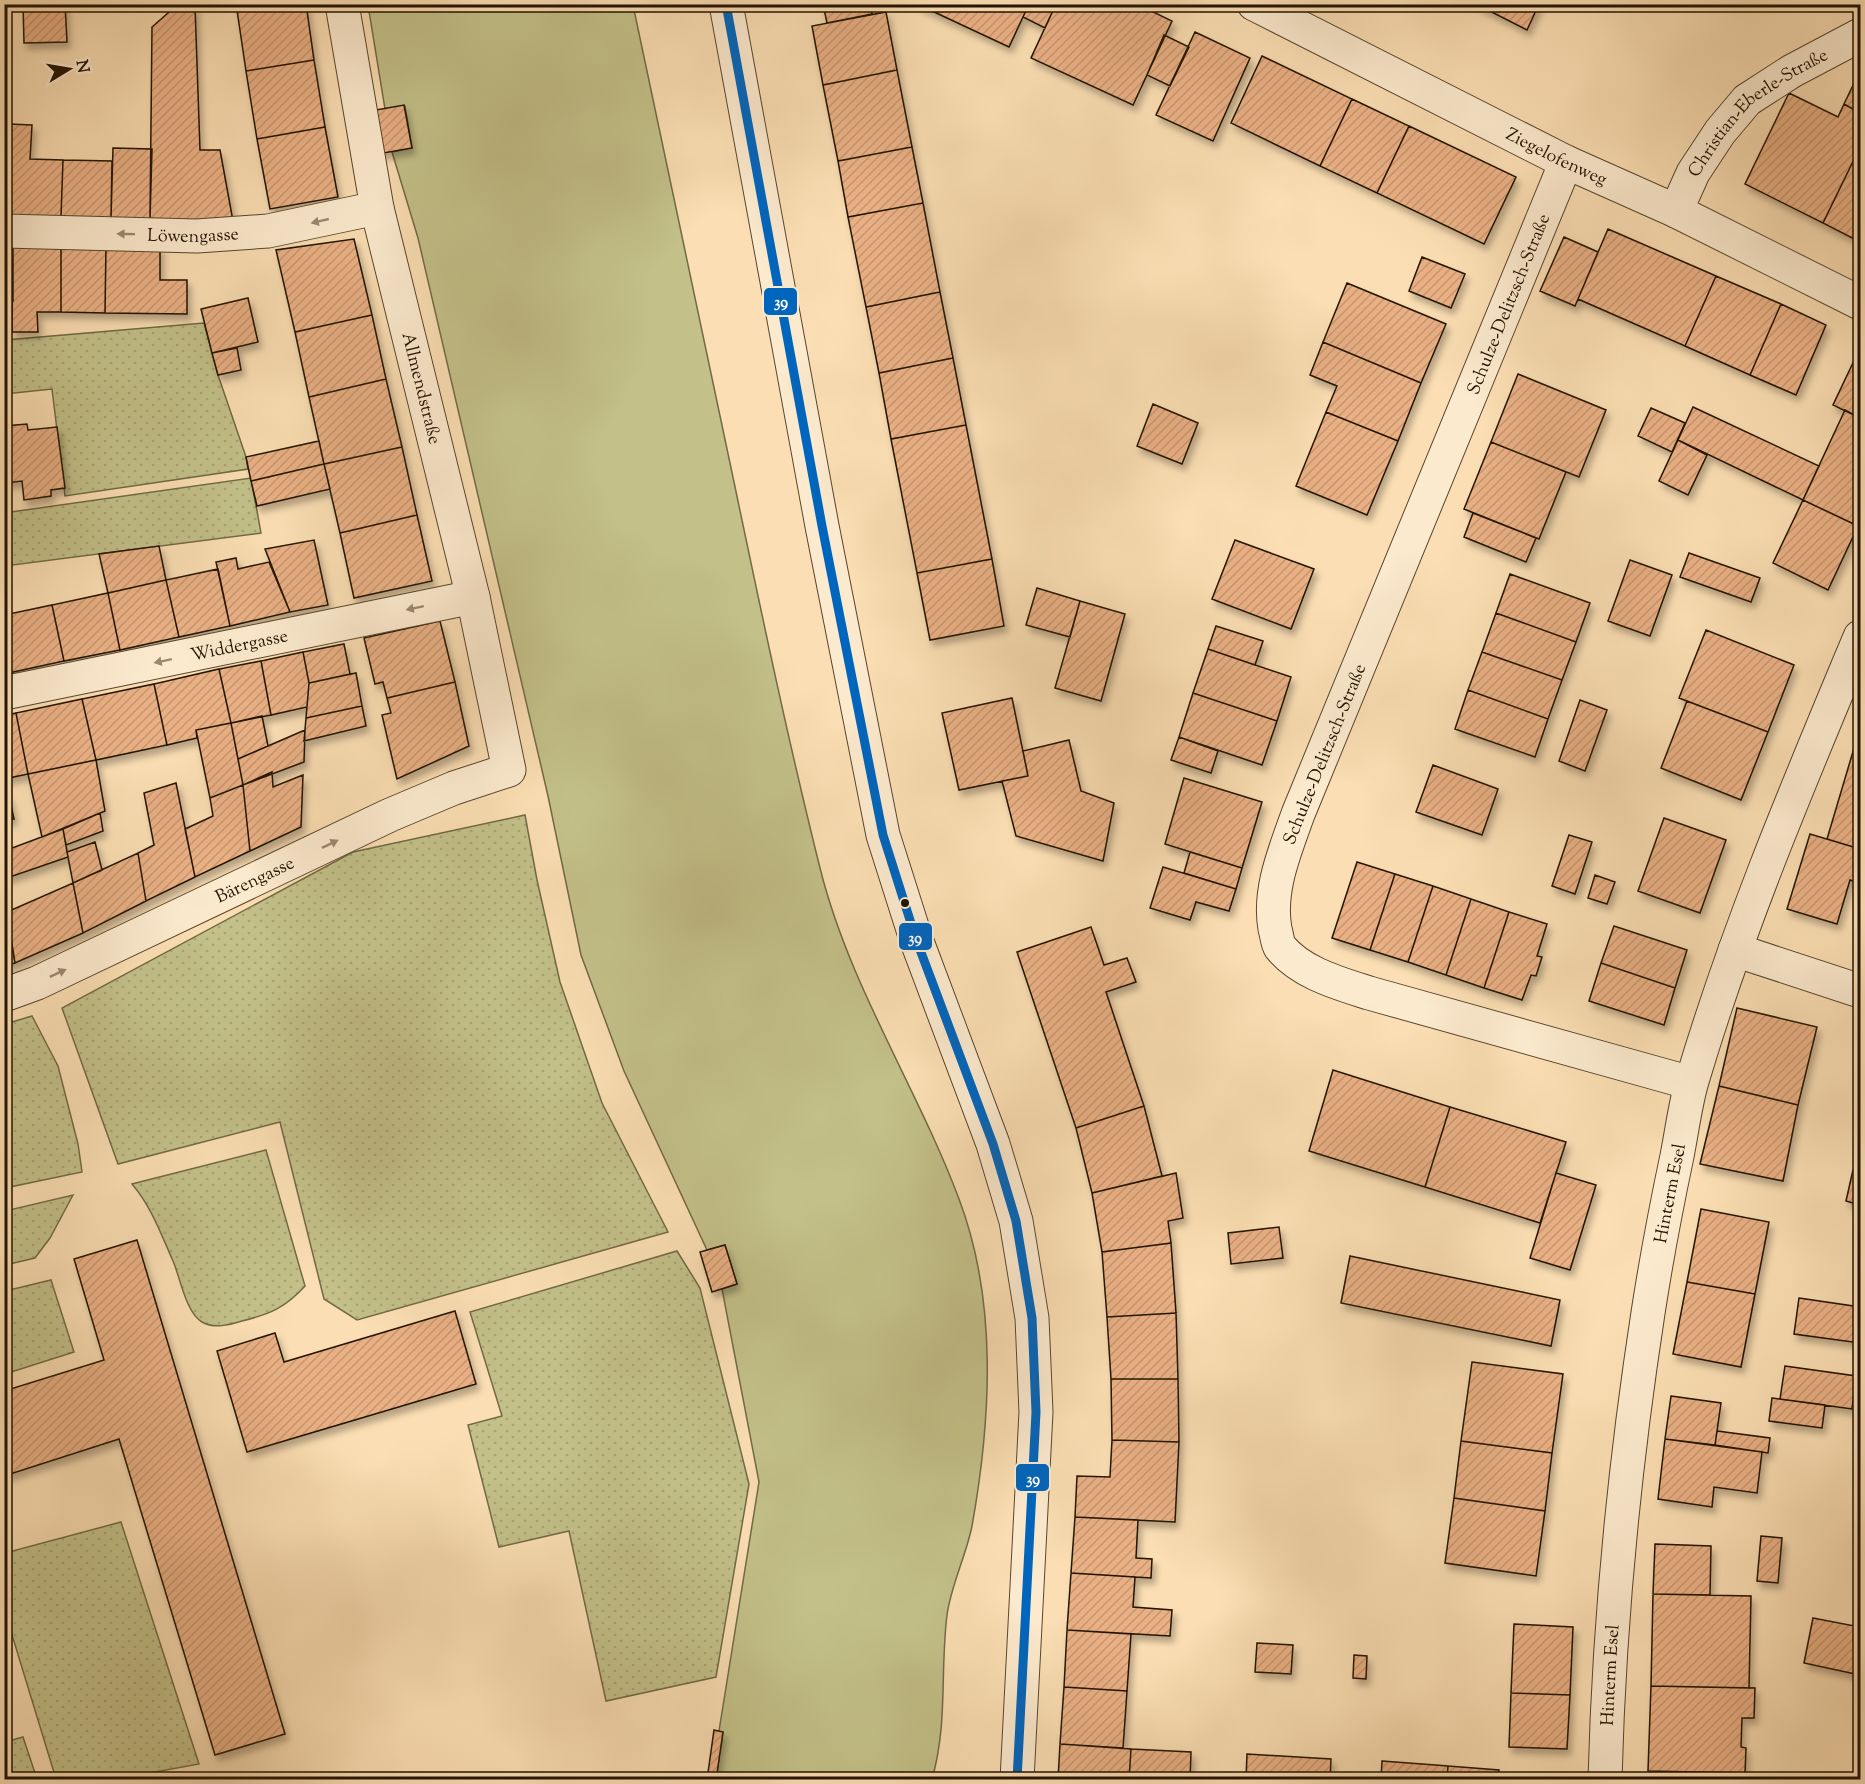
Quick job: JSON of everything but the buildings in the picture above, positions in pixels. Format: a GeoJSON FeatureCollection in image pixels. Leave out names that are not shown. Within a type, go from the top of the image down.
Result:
{"type":"FeatureCollection","features":[{"type":"Feature","properties":{"kind":"street","name":"Allmendstraße"},"geometry":{"type":"LineString","coordinates":[[342,4],[377,208],[472,597],[509,770]]}},
{"type":"Feature","properties":{"kind":"street"},"geometry":{"type":"LineString","coordinates":[[726,4],[822,526],[883,835],[916,939],[993,1144],[1016,1221],[1032,1318],[1036,1412],[1017,1779]]}},
{"type":"Feature","properties":{"kind":"street","name":"Ziegelofenweg"},"geometry":{"type":"LineString","coordinates":[[1254,4],[1566,162],[1676,212],[1860,303]]}},
{"type":"Feature","properties":{"kind":"street","name":"Christian-Eberle-Straße"},"geometry":{"type":"LineString","coordinates":[[1676,212],[1693,173],[1720,132],[1747,100],[1792,71],[1860,35]]}},
{"type":"Feature","properties":{"kind":"street","name":"Schulze-Delitzsch-Straße"},"geometry":{"type":"LineString","coordinates":[[1566,162],[1298,814],[1276,878],[1273,917],[1278,945],[1296,962],[1329,980],[1691,1083]]}},
{"type":"Feature","properties":{"kind":"street","name":"Löwengasse"},"geometry":{"type":"LineString","coordinates":[[4,231],[197,236],[277,230],[377,208]]}},
{"type":"Feature","properties":{"kind":"street","name":"Widdergasse"},"geometry":{"type":"LineString","coordinates":[[4,693],[472,597]]}},
{"type":"Feature","properties":{"kind":"street","name":"Hinterm Esel"},"geometry":{"type":"LineString","coordinates":[[1605,1779],[1606,1713],[1616,1560],[1631,1423],[1656,1257],[1691,1083],[1735,950],[1812,752],[1860,638]]}},
{"type":"Feature","properties":{"kind":"street","name":"Bärengasse"},"geometry":{"type":"LineString","coordinates":[[4,995],[48,978],[390,815],[454,788],[509,770]]}},
{"type":"Feature","properties":{"kind":"street"},"geometry":{"type":"LineString","coordinates":[[1735,950],[1860,990]]}},
{"type":"Feature","properties":{"kind":"shaded area"},"geometry":{"type":"Polygon","coordinates":[[[368,5],[633,5],[765,627],[820,868],[848,953],[924,1116],[959,1199],[972,1238],[980,1279],[987,1361],[987,1403],[983,1445],[972,1526],[947,1615],[942,1718],[932,1779],[716,1779],[723,1732],[719,1731],[759,1482],[722,1289],[737,1284],[725,1245],[707,1250],[624,1071],[581,955],[548,796],[418,238],[392,152],[412,148],[405,106],[385,109],[368,5]]]}},
{"type":"Feature","properties":{"kind":"shaded area"},"geometry":{"type":"Polygon","coordinates":[[[204,323],[248,469],[65,496],[52,389],[5,394],[5,340],[204,323]]]}},
{"type":"Feature","properties":{"kind":"shaded area"},"geometry":{"type":"Polygon","coordinates":[[[251,478],[261,533],[5,566],[4,513],[251,478]]]}},
{"type":"Feature","properties":{"kind":"shaded area"},"geometry":{"type":"Polygon","coordinates":[[[525,815],[560,982],[602,1103],[668,1232],[357,1320],[324,1299],[280,1122],[118,1164],[62,1008],[353,852],[525,815]]]}},
{"type":"Feature","properties":{"kind":"shaded area"},"geometry":{"type":"Polygon","coordinates":[[[32,1016],[58,1066],[78,1144],[82,1172],[5,1188],[5,1024],[32,1016]]]}},
{"type":"Feature","properties":{"kind":"shaded area"},"geometry":{"type":"Polygon","coordinates":[[[266,1150],[305,1286],[291,1300],[269,1313],[227,1325],[207,1324],[196,1317],[192,1311],[155,1221],[132,1184],[266,1150]]]}},
{"type":"Feature","properties":{"kind":"shaded area"},"geometry":{"type":"Polygon","coordinates":[[[73,1195],[50,1238],[35,1258],[5,1265],[5,1211],[73,1195]]]}},
{"type":"Feature","properties":{"kind":"shaded area"},"geometry":{"type":"Polygon","coordinates":[[[677,1251],[700,1288],[749,1484],[716,1677],[606,1701],[569,1531],[499,1547],[468,1425],[502,1416],[470,1312],[677,1251]]]}},
{"type":"Feature","properties":{"kind":"shaded area"},"geometry":{"type":"Polygon","coordinates":[[[51,1280],[74,1352],[5,1374],[5,1291],[51,1280]]]}},
{"type":"Feature","properties":{"kind":"shaded area"},"geometry":{"type":"Polygon","coordinates":[[[121,1522],[199,1764],[117,1779],[56,1779],[5,1612],[5,1553],[121,1522]]]}},
{"type":"Feature","properties":{"kind":"shaded area"},"geometry":{"type":"Polygon","coordinates":[[[23,1737],[37,1779],[5,1779],[5,1742],[23,1737]]]}},
{"type":"Feature","properties":{"kind":"transit line","name":"39"},"geometry":{"type":"LineString","coordinates":[[726,4],[822,526],[883,835],[916,939],[993,1144],[1016,1221],[1032,1318],[1036,1412],[1017,1780]]}}]}
